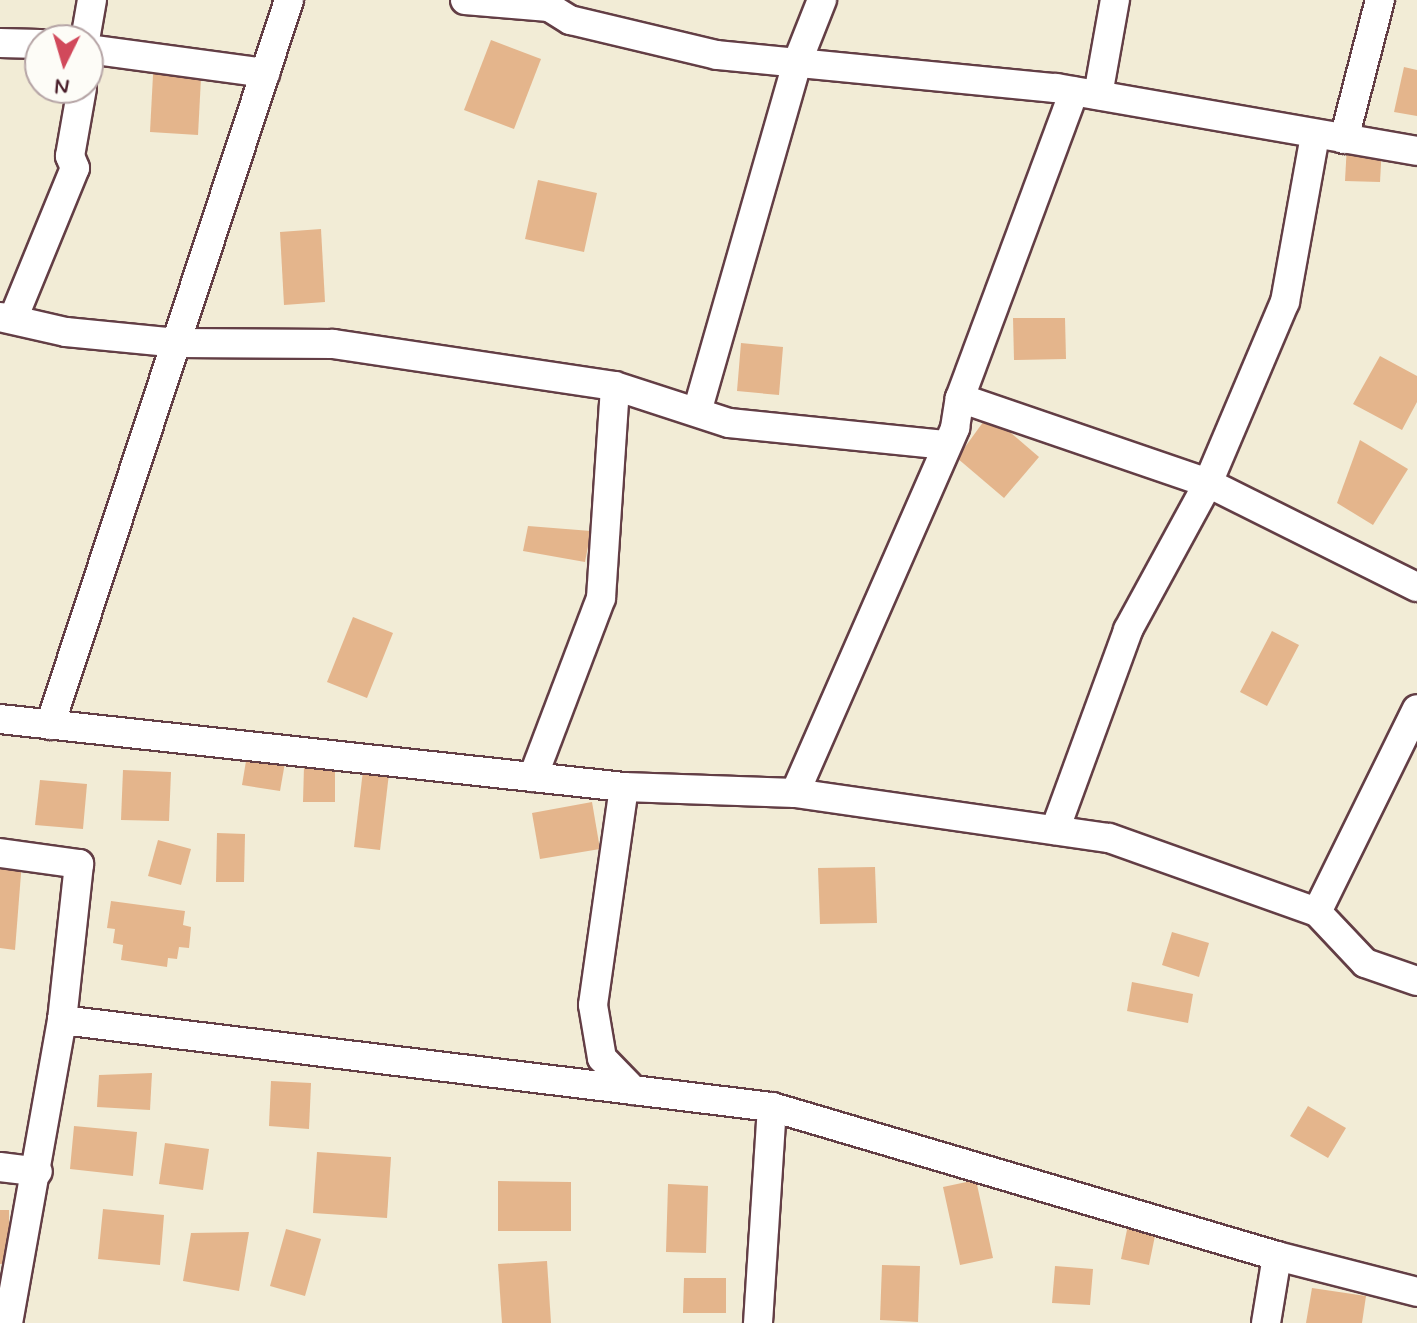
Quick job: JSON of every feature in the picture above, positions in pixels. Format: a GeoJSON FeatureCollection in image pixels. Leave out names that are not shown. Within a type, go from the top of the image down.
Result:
{"type":"FeatureCollection","features":[{"type":"Feature","properties":{"kind":"street"},"geometry":{"type":"LineString","coordinates":[[88,24],[92,0]]}},
{"type":"Feature","properties":{"kind":"street"},"geometry":{"type":"LineString","coordinates":[[50,725],[179,343],[289,0]]}},
{"type":"Feature","properties":{"kind":"street"},"geometry":{"type":"LineString","coordinates":[[465,0],[550,3],[570,20],[717,55],[1086,93],[1417,151]]}},
{"type":"Feature","properties":{"kind":"street"},"geometry":{"type":"LineString","coordinates":[[697,412],[797,63],[822,0]]}},
{"type":"Feature","properties":{"kind":"street"},"geometry":{"type":"LineString","coordinates":[[795,793],[947,445],[960,398],[1086,93],[1115,0]]}},
{"type":"Feature","properties":{"kind":"street"},"geometry":{"type":"LineString","coordinates":[[1344,139],[1380,0]]}},
{"type":"Feature","properties":{"kind":"street"},"geometry":{"type":"LineString","coordinates":[[0,43],[24,44]]}},
{"type":"Feature","properties":{"kind":"street"},"geometry":{"type":"LineString","coordinates":[[104,51],[265,73]]}},
{"type":"Feature","properties":{"kind":"street"},"geometry":{"type":"LineString","coordinates":[[79,104],[70,156],[75,168],[7,318],[66,332],[179,343],[333,344],[615,386],[729,423],[947,445]]}},
{"type":"Feature","properties":{"kind":"street"},"geometry":{"type":"LineString","coordinates":[[1055,830],[1128,630],[1208,483],[1285,302],[1315,135]]}},
{"type":"Feature","properties":{"kind":"street"},"geometry":{"type":"LineString","coordinates":[[533,777],[601,598],[615,386]]}},
{"type":"Feature","properties":{"kind":"street"},"geometry":{"type":"LineString","coordinates":[[960,398],[1208,483],[1417,587]]}},
{"type":"Feature","properties":{"kind":"street"},"geometry":{"type":"LineString","coordinates":[[1317,912],[1417,709]]}},
{"type":"Feature","properties":{"kind":"street"},"geometry":{"type":"LineString","coordinates":[[0,719],[624,787],[795,793],[1109,838],[1317,912],[1365,963],[1417,981]]}},
{"type":"Feature","properties":{"kind":"street"},"geometry":{"type":"LineString","coordinates":[[624,787],[593,1005],[602,1058],[633,1090]]}},
{"type":"Feature","properties":{"kind":"street"},"geometry":{"type":"LineString","coordinates":[[0,853],[79,864],[62,1020],[38,1172],[8,1323]]}},
{"type":"Feature","properties":{"kind":"street"},"geometry":{"type":"LineString","coordinates":[[62,1020],[772,1107],[1277,1256],[1417,1292]]}},
{"type":"Feature","properties":{"kind":"street"},"geometry":{"type":"LineString","coordinates":[[758,1323],[772,1107]]}},
{"type":"Feature","properties":{"kind":"street"},"geometry":{"type":"LineString","coordinates":[[0,1167],[38,1172]]}},
{"type":"Feature","properties":{"kind":"street"},"geometry":{"type":"LineString","coordinates":[[1266,1323],[1277,1256]]}},
{"type":"Feature","properties":{"kind":"building"},"geometry":{"type":"Polygon","coordinates":[[[491,40],[541,59],[514,129],[464,110],[491,40]]]}},
{"type":"Feature","properties":{"kind":"building"},"geometry":{"type":"Polygon","coordinates":[[[154,56],[202,59],[198,135],[150,132],[154,56]]]}},
{"type":"Feature","properties":{"kind":"building"},"geometry":{"type":"Polygon","coordinates":[[[1404,67],[1417,70],[1417,116],[1394,112],[1404,67]]]}},
{"type":"Feature","properties":{"kind":"building"},"geometry":{"type":"Polygon","coordinates":[[[1347,144],[1382,145],[1380,182],[1345,181],[1347,144]]]}},
{"type":"Feature","properties":{"kind":"building"},"geometry":{"type":"Polygon","coordinates":[[[538,180],[597,193],[584,252],[525,239],[538,180]]]}},
{"type":"Feature","properties":{"kind":"building"},"geometry":{"type":"Polygon","coordinates":[[[321,229],[325,302],[284,305],[280,232],[321,229]]]}},
{"type":"Feature","properties":{"kind":"building"},"geometry":{"type":"Polygon","coordinates":[[[1013,318],[1065,318],[1066,359],[1014,360],[1013,318]]]}},
{"type":"Feature","properties":{"kind":"building"},"geometry":{"type":"Polygon","coordinates":[[[741,343],[783,347],[779,395],[737,391],[741,343]]]}},
{"type":"Feature","properties":{"kind":"building"},"geometry":{"type":"Polygon","coordinates":[[[1380,356],[1417,376],[1417,402],[1402,430],[1353,404],[1380,356]]]}},
{"type":"Feature","properties":{"kind":"building"},"geometry":{"type":"Polygon","coordinates":[[[989,414],[1039,457],[1004,498],[957,458],[989,414]]]}},
{"type":"Feature","properties":{"kind":"building"},"geometry":{"type":"Polygon","coordinates":[[[1360,440],[1408,469],[1373,525],[1337,503],[1360,440]]]}},
{"type":"Feature","properties":{"kind":"building"},"geometry":{"type":"Polygon","coordinates":[[[528,526],[591,531],[585,562],[523,551],[528,526]]]}},
{"type":"Feature","properties":{"kind":"building"},"geometry":{"type":"Polygon","coordinates":[[[353,617],[393,633],[367,698],[327,682],[353,617]]]}},
{"type":"Feature","properties":{"kind":"building"},"geometry":{"type":"Polygon","coordinates":[[[1272,631],[1299,645],[1267,706],[1240,692],[1272,631]]]}},
{"type":"Feature","properties":{"kind":"building"},"geometry":{"type":"Polygon","coordinates":[[[247,755],[286,757],[280,791],[242,785],[247,755]]]}},
{"type":"Feature","properties":{"kind":"building"},"geometry":{"type":"Polygon","coordinates":[[[364,762],[390,765],[380,850],[354,847],[364,762]]]}},
{"type":"Feature","properties":{"kind":"building"},"geometry":{"type":"Polygon","coordinates":[[[304,766],[335,766],[335,802],[303,802],[304,766]]]}},
{"type":"Feature","properties":{"kind":"building"},"geometry":{"type":"Polygon","coordinates":[[[123,770],[171,772],[169,821],[121,820],[123,770]]]}},
{"type":"Feature","properties":{"kind":"building"},"geometry":{"type":"Polygon","coordinates":[[[40,780],[87,784],[83,829],[35,825],[40,780]]]}},
{"type":"Feature","properties":{"kind":"building"},"geometry":{"type":"Polygon","coordinates":[[[592,802],[600,849],[540,859],[532,813],[592,802]]]}},
{"type":"Feature","properties":{"kind":"building"},"geometry":{"type":"Polygon","coordinates":[[[217,833],[245,834],[244,882],[216,882],[217,833]]]}},
{"type":"Feature","properties":{"kind":"building"},"geometry":{"type":"Polygon","coordinates":[[[158,840],[191,849],[181,885],[148,876],[158,840]]]}},
{"type":"Feature","properties":{"kind":"building"},"geometry":{"type":"Polygon","coordinates":[[[0,858],[22,861],[15,950],[0,948],[0,858]]]}},
{"type":"Feature","properties":{"kind":"building"},"geometry":{"type":"Polygon","coordinates":[[[875,867],[877,923],[820,924],[818,868],[875,867]]]}},
{"type":"Feature","properties":{"kind":"building"},"geometry":{"type":"Polygon","coordinates":[[[111,901],[185,911],[183,925],[191,927],[189,948],[179,947],[177,959],[168,958],[167,967],[121,960],[123,945],[113,943],[115,929],[107,928],[111,901]]]}},
{"type":"Feature","properties":{"kind":"building"},"geometry":{"type":"Polygon","coordinates":[[[1172,932],[1209,943],[1199,977],[1162,965],[1172,932]]]}},
{"type":"Feature","properties":{"kind":"building"},"geometry":{"type":"Polygon","coordinates":[[[1132,982],[1193,994],[1188,1023],[1127,1011],[1132,982]]]}},
{"type":"Feature","properties":{"kind":"building"},"geometry":{"type":"Polygon","coordinates":[[[152,1073],[150,1110],[97,1107],[99,1075],[152,1073]]]}},
{"type":"Feature","properties":{"kind":"building"},"geometry":{"type":"Polygon","coordinates":[[[271,1081],[311,1083],[309,1129],[269,1126],[271,1081]]]}},
{"type":"Feature","properties":{"kind":"building"},"geometry":{"type":"Polygon","coordinates":[[[1308,1106],[1346,1128],[1328,1158],[1290,1136],[1308,1106]]]}},
{"type":"Feature","properties":{"kind":"building"},"geometry":{"type":"Polygon","coordinates":[[[74,1126],[137,1132],[133,1176],[70,1169],[74,1126]]]}},
{"type":"Feature","properties":{"kind":"building"},"geometry":{"type":"Polygon","coordinates":[[[165,1143],[209,1149],[203,1190],[159,1184],[165,1143]]]}},
{"type":"Feature","properties":{"kind":"building"},"geometry":{"type":"Polygon","coordinates":[[[317,1152],[391,1157],[387,1218],[313,1213],[317,1152]]]}},
{"type":"Feature","properties":{"kind":"building"},"geometry":{"type":"Polygon","coordinates":[[[976,1180],[993,1258],[960,1265],[943,1187],[976,1180]]]}},
{"type":"Feature","properties":{"kind":"building"},"geometry":{"type":"Polygon","coordinates":[[[498,1181],[571,1182],[571,1231],[498,1231],[498,1181]]]}},
{"type":"Feature","properties":{"kind":"building"},"geometry":{"type":"Polygon","coordinates":[[[668,1184],[708,1186],[706,1253],[666,1252],[668,1184]]]}},
{"type":"Feature","properties":{"kind":"building"},"geometry":{"type":"Polygon","coordinates":[[[103,1209],[164,1215],[160,1265],[98,1259],[103,1209]]]}},
{"type":"Feature","properties":{"kind":"building"},"geometry":{"type":"Polygon","coordinates":[[[0,1210],[9,1210],[9,1264],[0,1264],[0,1210]]]}},
{"type":"Feature","properties":{"kind":"building"},"geometry":{"type":"Polygon","coordinates":[[[1129,1220],[1157,1226],[1149,1265],[1121,1259],[1129,1220]]]}},
{"type":"Feature","properties":{"kind":"building"},"geometry":{"type":"Polygon","coordinates":[[[286,1229],[321,1239],[305,1296],[270,1286],[286,1229]]]}},
{"type":"Feature","properties":{"kind":"building"},"geometry":{"type":"Polygon","coordinates":[[[249,1232],[239,1291],[183,1281],[191,1233],[249,1232]]]}},
{"type":"Feature","properties":{"kind":"building"},"geometry":{"type":"Polygon","coordinates":[[[547,1261],[551,1323],[502,1323],[498,1264],[547,1261]]]}},
{"type":"Feature","properties":{"kind":"building"},"geometry":{"type":"Polygon","coordinates":[[[882,1265],[920,1266],[918,1322],[880,1320],[882,1265]]]}},
{"type":"Feature","properties":{"kind":"building"},"geometry":{"type":"Polygon","coordinates":[[[1055,1266],[1093,1269],[1090,1305],[1052,1303],[1055,1266]]]}},
{"type":"Feature","properties":{"kind":"building"},"geometry":{"type":"Polygon","coordinates":[[[684,1278],[726,1278],[726,1313],[683,1313],[684,1278]]]}},
{"type":"Feature","properties":{"kind":"building"},"geometry":{"type":"Polygon","coordinates":[[[1312,1288],[1366,1296],[1362,1323],[1306,1323],[1312,1288]]]}}]}
